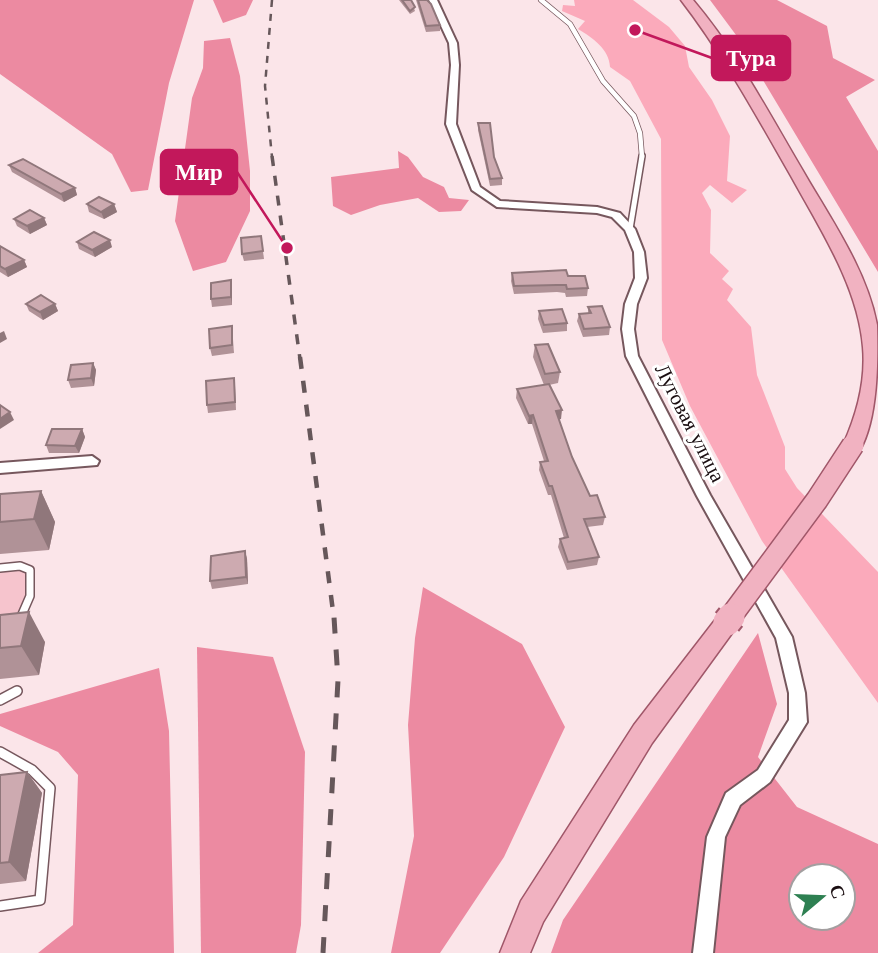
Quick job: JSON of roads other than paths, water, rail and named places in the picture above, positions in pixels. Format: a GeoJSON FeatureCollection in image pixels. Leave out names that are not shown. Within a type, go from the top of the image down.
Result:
{"type":"FeatureCollection","features":[{"type":"Feature","properties":{"kind":"main road"},"geometry":{"type":"LineString","coordinates":[[515,953],[532,912],[643,734],[817,500],[853,444],[867,415],[873,374],[870,330],[843,257],[747,86],[706,22],[687,0]]}},
{"type":"Feature","properties":{"kind":"street"},"geometry":{"type":"LineString","coordinates":[[433,0],[453,43],[455,65],[451,91],[451,124],[476,188],[497,204],[597,210],[615,215],[631,229]]}},
{"type":"Feature","properties":{"kind":"street","name":"Луговая улица"},"geometry":{"type":"LineString","coordinates":[[631,229],[639,252],[641,278],[631,304],[628,329],[632,356],[704,496],[784,637],[797,693],[798,722],[764,776],[733,799],[716,837],[703,953]]}},
{"type":"Feature","properties":{"kind":"street"},"geometry":{"type":"LineString","coordinates":[[0,468],[92,461]]}},
{"type":"Feature","properties":{"kind":"lane"},"geometry":{"type":"LineString","coordinates":[[541,0],[552,6],[583,39],[600,76],[637,122],[643,171],[631,229]]}},
{"type":"Feature","properties":{"kind":"lane"},"geometry":{"type":"LineString","coordinates":[[0,568],[20,566],[30,569],[33,581],[25,613],[17,623],[8,625]]}},
{"type":"Feature","properties":{"kind":"lane"},"geometry":{"type":"LineString","coordinates":[[0,700],[9,698],[17,691]]}},
{"type":"Feature","properties":{"kind":"lane"},"geometry":{"type":"LineString","coordinates":[[0,752],[32,770],[50,788],[40,900],[0,906]]}},
{"type":"Feature","properties":{"kind":"railway"},"geometry":{"type":"LineString","coordinates":[[272,0],[265,86],[272,157]]}},
{"type":"Feature","properties":{"kind":"railway"},"geometry":{"type":"LineString","coordinates":[[272,156],[300,359]]}},
{"type":"Feature","properties":{"kind":"railway"},"geometry":{"type":"LineString","coordinates":[[300,357],[334,619]]}},
{"type":"Feature","properties":{"kind":"railway"},"geometry":{"type":"LineString","coordinates":[[323,953],[338,680],[334,617]]}},
{"type":"Feature","properties":{"kind":"place","name":"Тура"},"geometry":{"type":"Point","coordinates":[635,30]}},
{"type":"Feature","properties":{"kind":"place","name":"Мир"},"geometry":{"type":"Point","coordinates":[287,248]}}]}
